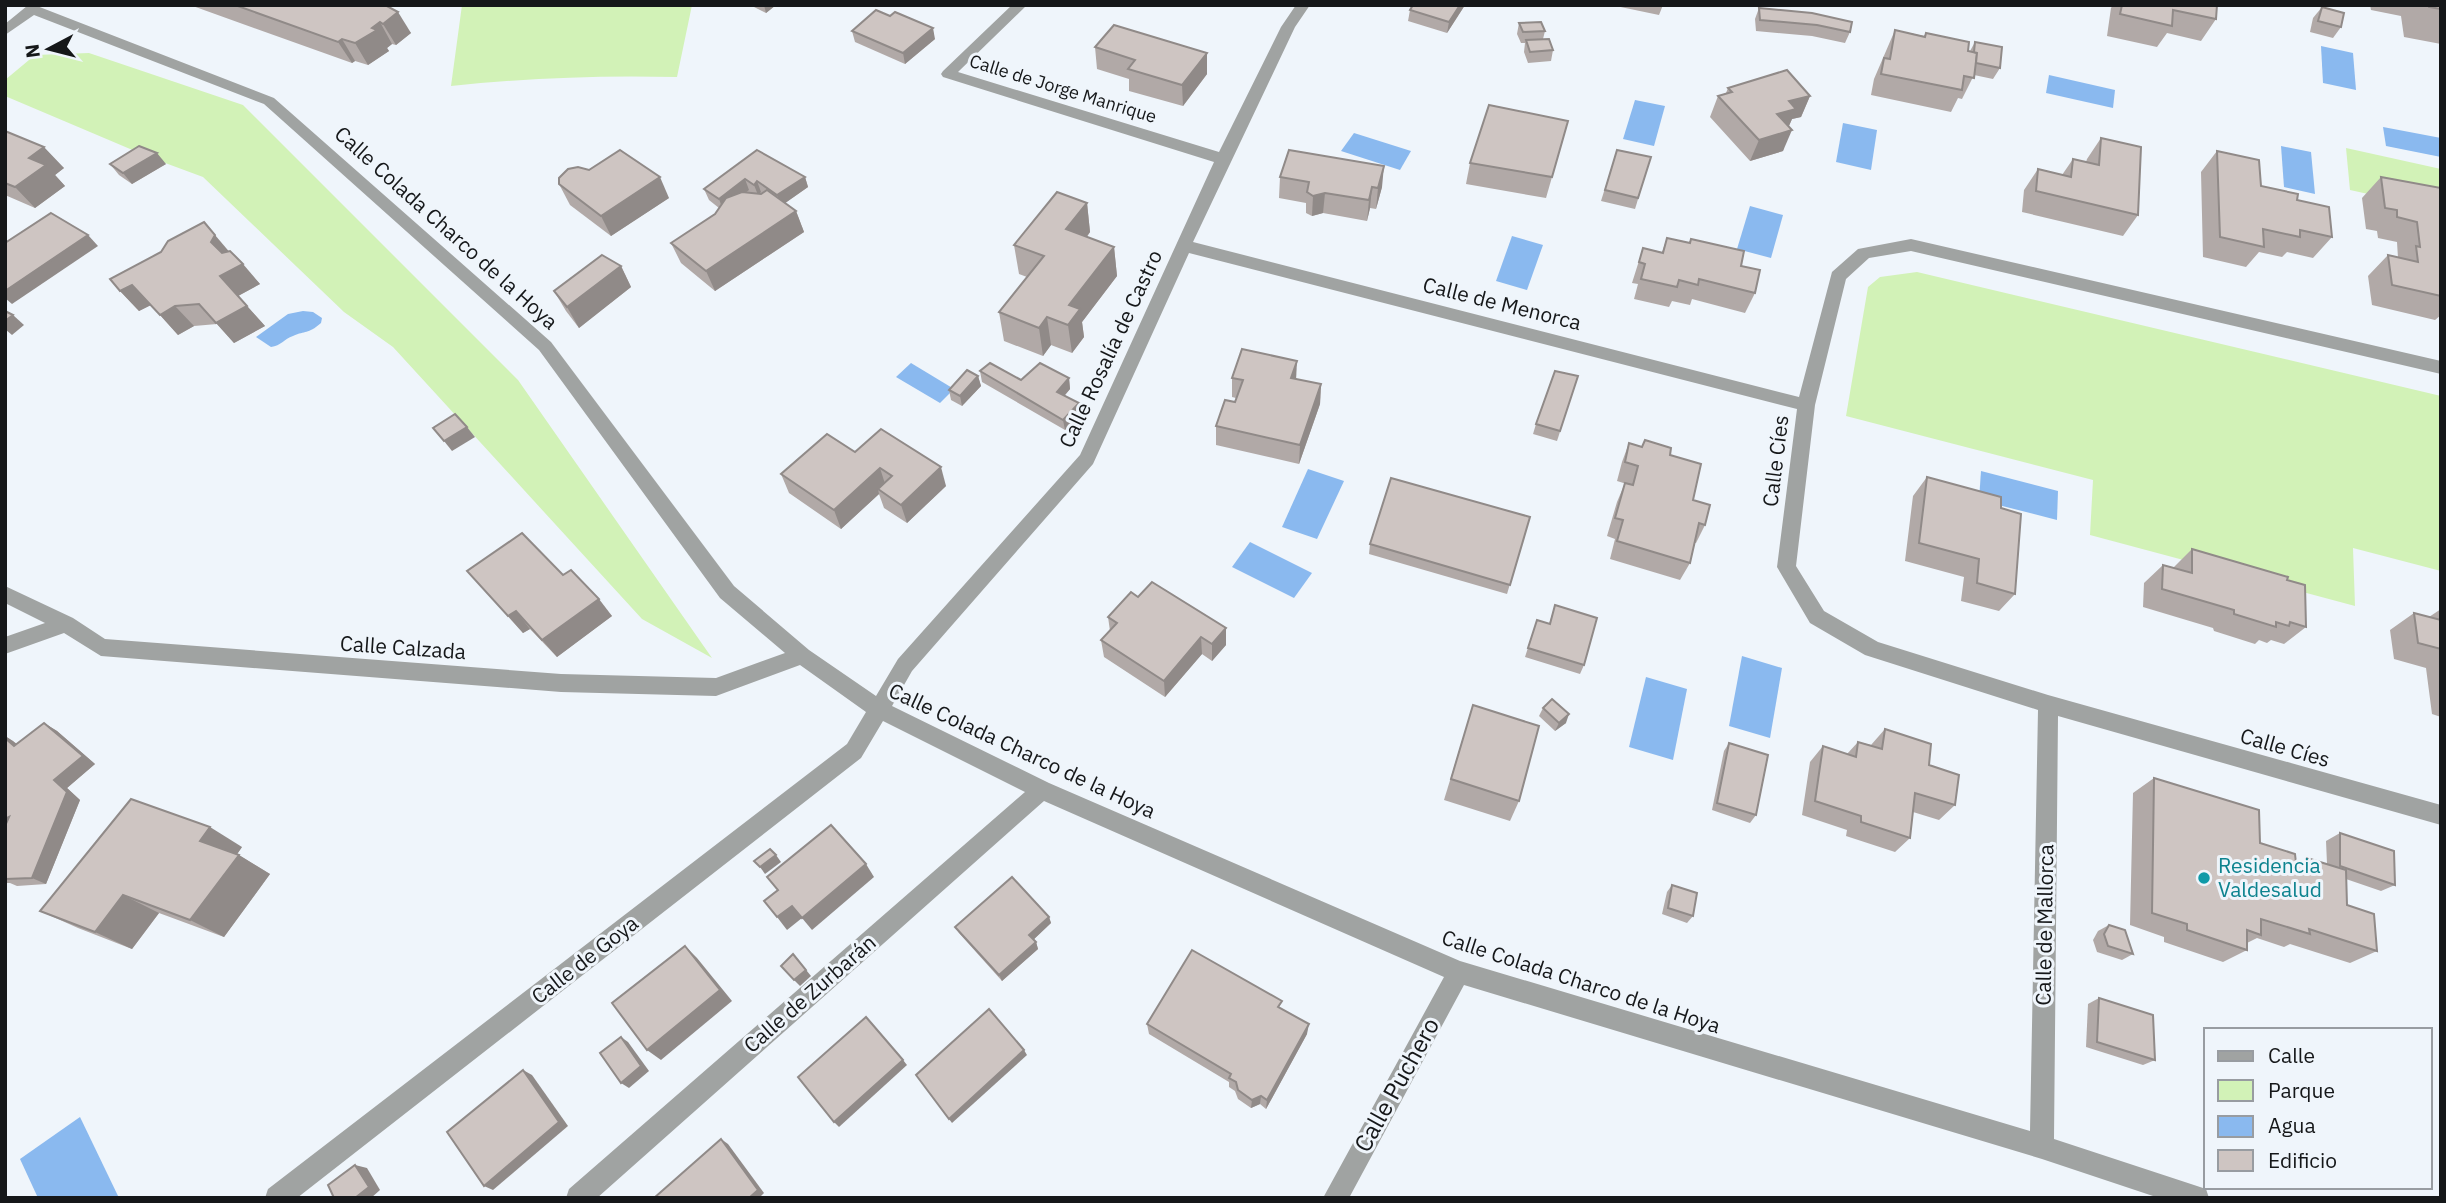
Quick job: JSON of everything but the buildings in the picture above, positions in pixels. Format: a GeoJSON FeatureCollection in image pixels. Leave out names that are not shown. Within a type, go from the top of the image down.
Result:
{"type":"FeatureCollection","features":[{"type":"Feature","properties":{"kind":"street","name":"Calle de Jorge Manrique"},"geometry":{"type":"LineString","coordinates":[[1020,5],[948,74],[1223,159]]}},
{"type":"Feature","properties":{"kind":"street","name":"Calle Rosalía de Castro"},"geometry":{"type":"LineString","coordinates":[[880,710],[905,664],[1087,459],[1223,159],[1288,27],[1303,5]]}},
{"type":"Feature","properties":{"kind":"street","name":"Calle Colada Charco de la Hoya"},"geometry":{"type":"LineString","coordinates":[[5,31],[34,7],[270,101],[545,346],[727,592],[802,656],[880,710],[1042,790],[1460,972],[2042,1147],[2197,1198]]}},
{"type":"Feature","properties":{"kind":"street","name":"Calle Cíes"},"geometry":{"type":"LineString","coordinates":[[2441,368],[1911,245],[1864,253],[1838,276],[1806,405],[1786,567],[1816,617],[1872,649],[2048,704],[2441,816]]}},
{"type":"Feature","properties":{"kind":"street","name":"Calle de Menorca"},"geometry":{"type":"LineString","coordinates":[[1185,246],[1806,405]]}},
{"type":"Feature","properties":{"kind":"street","name":"Calle Calzada"},"geometry":{"type":"LineString","coordinates":[[5,594],[66,624],[101,647],[561,683],[716,687],[802,656]]}},
{"type":"Feature","properties":{"kind":"street"},"geometry":{"type":"LineString","coordinates":[[5,646],[66,624]]}},
{"type":"Feature","properties":{"kind":"street","name":"Calle de Mallorca"},"geometry":{"type":"LineString","coordinates":[[2042,1147],[2048,704]]}},
{"type":"Feature","properties":{"kind":"street","name":"Calle de Goya"},"geometry":{"type":"LineString","coordinates":[[277,1198],[854,751],[880,710]]}},
{"type":"Feature","properties":{"kind":"street","name":"Calle de Zurbarán"},"geometry":{"type":"LineString","coordinates":[[578,1198],[1042,790]]}},
{"type":"Feature","properties":{"kind":"street","name":"Calle Puchero"},"geometry":{"type":"LineString","coordinates":[[1335,1198],[1460,972]]}},
{"type":"Feature","properties":{"kind":"green space"},"geometry":{"type":"Polygon","coordinates":[[[462,5],[692,5],[677,77],[564,78],[451,86],[462,5]]]}},
{"type":"Feature","properties":{"kind":"green space"},"geometry":{"type":"Polygon","coordinates":[[[89,53],[243,105],[518,380],[712,658],[642,619],[393,347],[344,312],[203,177],[5,96],[5,80],[35,55],[89,53]]]}},
{"type":"Feature","properties":{"kind":"green space"},"geometry":{"type":"Polygon","coordinates":[[[2346,148],[2441,169],[2441,210],[2350,190],[2346,148]]]}},
{"type":"Feature","properties":{"kind":"green space"},"geometry":{"type":"Polygon","coordinates":[[[1917,272],[2441,396],[2441,571],[2353,548],[2355,606],[2090,535],[2093,480],[1846,416],[1868,287],[1880,277],[1917,272]]]}},
{"type":"Feature","properties":{"kind":"water"},"geometry":{"type":"Polygon","coordinates":[[[2321,46],[2353,53],[2356,90],[2323,83],[2321,46]]]}},
{"type":"Feature","properties":{"kind":"water"},"geometry":{"type":"Polygon","coordinates":[[[2049,75],[2115,90],[2113,108],[2046,93],[2049,75]]]}},
{"type":"Feature","properties":{"kind":"water"},"geometry":{"type":"Polygon","coordinates":[[[1635,100],[1665,106],[1654,146],[1623,139],[1635,100]]]}},
{"type":"Feature","properties":{"kind":"water"},"geometry":{"type":"Polygon","coordinates":[[[1843,123],[1877,130],[1871,170],[1836,162],[1843,123]]]}},
{"type":"Feature","properties":{"kind":"water"},"geometry":{"type":"Polygon","coordinates":[[[2383,127],[2441,138],[2441,157],[2386,146],[2383,127]]]}},
{"type":"Feature","properties":{"kind":"water"},"geometry":{"type":"Polygon","coordinates":[[[1354,133],[1411,151],[1400,170],[1341,151],[1354,133]]]}},
{"type":"Feature","properties":{"kind":"water"},"geometry":{"type":"Polygon","coordinates":[[[2281,146],[2311,152],[2315,194],[2284,187],[2281,146]]]}},
{"type":"Feature","properties":{"kind":"water"},"geometry":{"type":"Polygon","coordinates":[[[1750,206],[1783,215],[1771,258],[1737,249],[1750,206]]]}},
{"type":"Feature","properties":{"kind":"water"},"geometry":{"type":"Polygon","coordinates":[[[1512,236],[1543,245],[1527,290],[1496,281],[1512,236]]]}},
{"type":"Feature","properties":{"kind":"water"},"geometry":{"type":"Polygon","coordinates":[[[313,312],[322,318],[321,323],[271,347],[256,337],[288,314],[313,312]]]}},
{"type":"Feature","properties":{"kind":"water"},"geometry":{"type":"Polygon","coordinates":[[[911,363],[954,389],[940,403],[896,377],[911,363]]]}},
{"type":"Feature","properties":{"kind":"water"},"geometry":{"type":"Polygon","coordinates":[[[1308,469],[1344,481],[1317,539],[1282,527],[1308,469]]]}},
{"type":"Feature","properties":{"kind":"water"},"geometry":{"type":"Polygon","coordinates":[[[1981,471],[2058,491],[2057,520],[1979,500],[1981,471]]]}},
{"type":"Feature","properties":{"kind":"water"},"geometry":{"type":"Polygon","coordinates":[[[1250,542],[1312,573],[1294,598],[1232,567],[1250,542]]]}},
{"type":"Feature","properties":{"kind":"water"},"geometry":{"type":"Polygon","coordinates":[[[1742,656],[1782,668],[1770,738],[1729,726],[1742,656]]]}},
{"type":"Feature","properties":{"kind":"water"},"geometry":{"type":"Polygon","coordinates":[[[1646,677],[1687,689],[1673,760],[1629,747],[1646,677]]]}},
{"type":"Feature","properties":{"kind":"water"},"geometry":{"type":"Polygon","coordinates":[[[80,1117],[119,1198],[38,1198],[20,1159],[80,1117]]]}},
{"type":"Feature","properties":{"kind":"place","name":"Residencia Valdesalud"},"geometry":{"type":"Point","coordinates":[2204,878]}}]}
